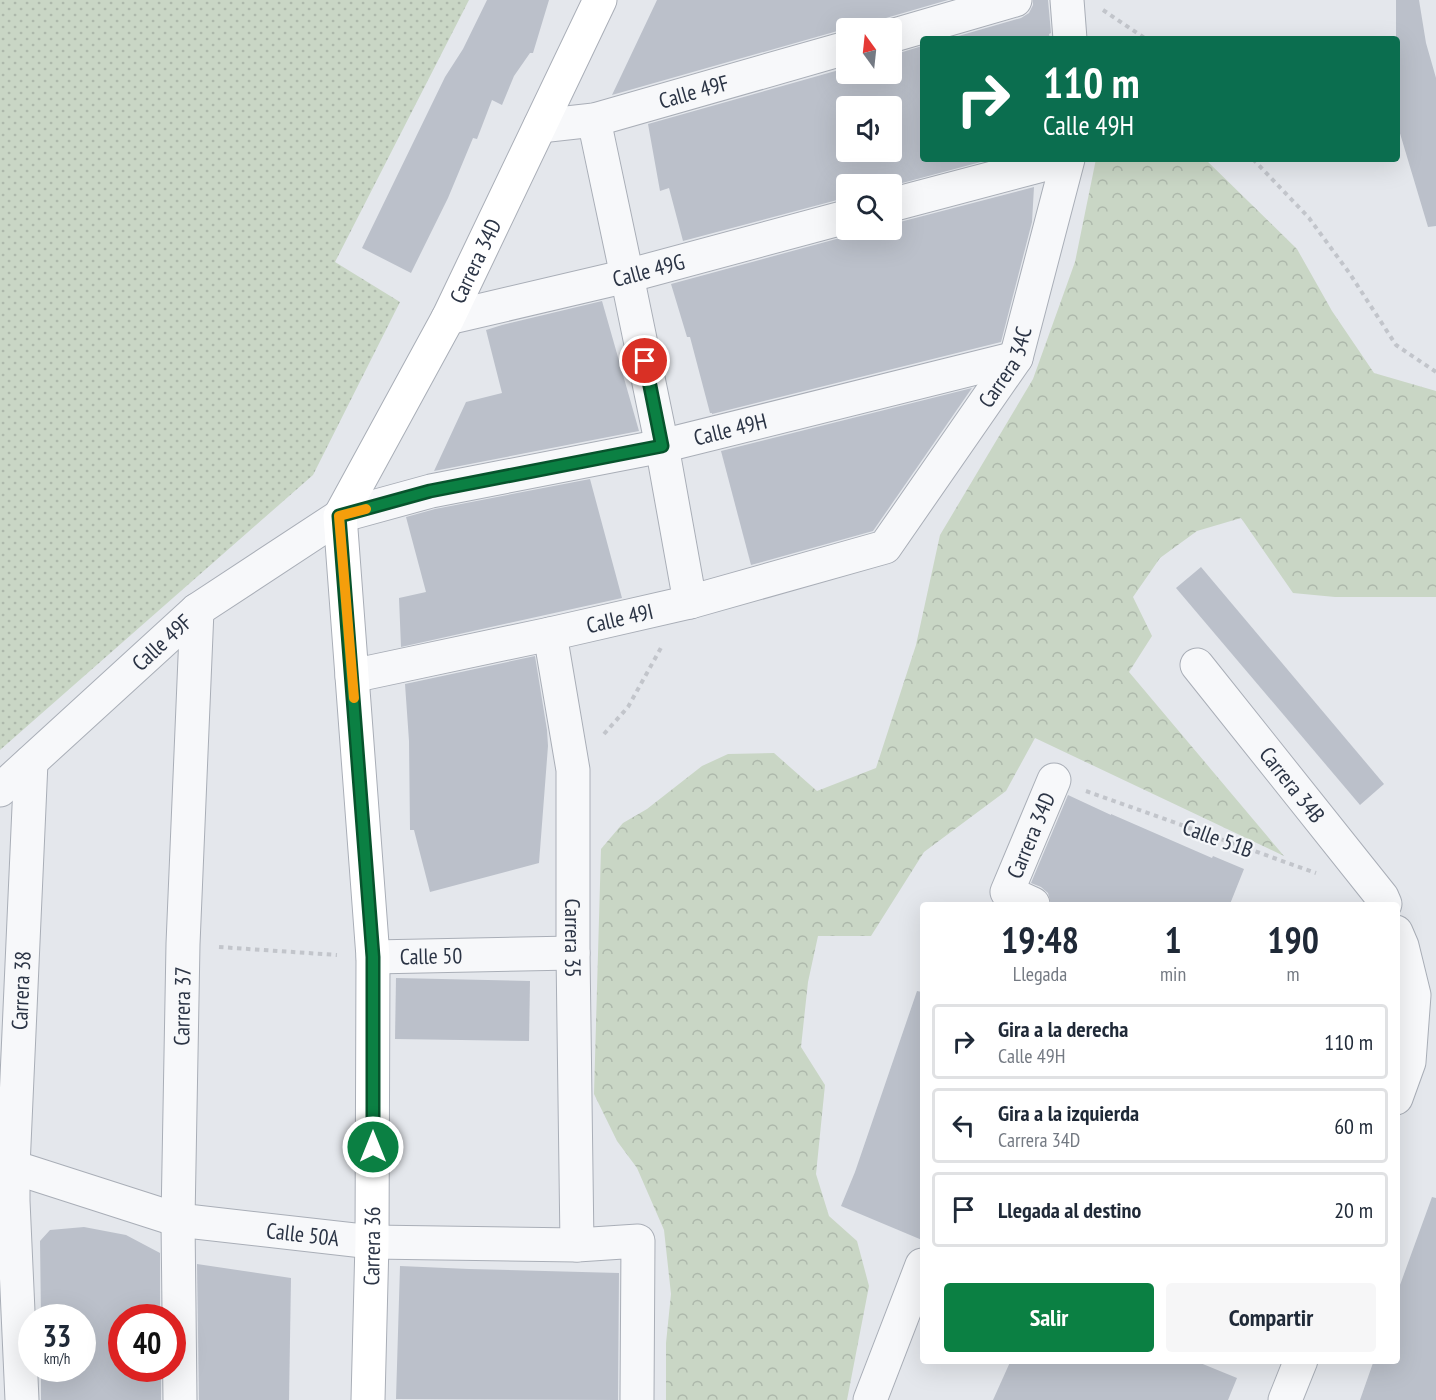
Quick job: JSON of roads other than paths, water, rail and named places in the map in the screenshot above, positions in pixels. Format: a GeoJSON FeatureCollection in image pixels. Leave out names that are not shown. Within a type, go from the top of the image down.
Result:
{"type":"FeatureCollection","features":[{"type":"Feature","properties":{"kind":"street","name":"Carrera 34D"},"geometry":{"type":"LineString","coordinates":[[339,516],[448,318],[600,0]]}},
{"type":"Feature","properties":{"kind":"street"},"geometry":{"type":"LineString","coordinates":[[902,33],[1016,0]]}},
{"type":"Feature","properties":{"kind":"street"},"geometry":{"type":"LineString","coordinates":[[1071,36],[1082,3]]}},
{"type":"Feature","properties":{"kind":"street","name":"Calle 49F"},"geometry":{"type":"LineString","coordinates":[[540,126],[594,120],[836,51]]}},
{"type":"Feature","properties":{"kind":"street"},"geometry":{"type":"LineString","coordinates":[[594,120],[662,446],[690,602]]}},
{"type":"Feature","properties":{"kind":"street"},"geometry":{"type":"LineString","coordinates":[[902,203],[1056,162]]}},
{"type":"Feature","properties":{"kind":"street","name":"Carrera 34C"},"geometry":{"type":"LineString","coordinates":[[885,547],[1016,358],[1066,162]]}},
{"type":"Feature","properties":{"kind":"street","name":"Calle 49G"},"geometry":{"type":"LineString","coordinates":[[448,318],[627,276],[836,221]]}},
{"type":"Feature","properties":{"kind":"street","name":"Calle 49H"},"geometry":{"type":"LineString","coordinates":[[339,516],[430,491],[662,446],[1016,358]]}},
{"type":"Feature","properties":{"kind":"street","name":"Calle 49F"},"geometry":{"type":"LineString","coordinates":[[0,790],[197,610],[339,516]]}},
{"type":"Feature","properties":{"kind":"street","name":"Carrera 36"},"geometry":{"type":"LineString","coordinates":[[339,516],[373,957],[372,1242],[368,1400]]}},
{"type":"Feature","properties":{"kind":"street","name":"Calle 49I"},"geometry":{"type":"LineString","coordinates":[[352,676],[690,602],[885,547]]}},
{"type":"Feature","properties":{"kind":"street","name":"Carrera 37"},"geometry":{"type":"LineString","coordinates":[[180,1400],[178,1220],[183,944],[197,610]]}},
{"type":"Feature","properties":{"kind":"street","name":"Carrera 35"},"geometry":{"type":"LineString","coordinates":[[550,634],[573,770],[577,1245]]}},
{"type":"Feature","properties":{"kind":"street","name":"Carrera 34B"},"geometry":{"type":"LineString","coordinates":[[1197,665],[1384,902]]}},
{"type":"Feature","properties":{"kind":"street","name":"Carrera 38"},"geometry":{"type":"LineString","coordinates":[[15,1386],[6,1166],[31,762]]}},
{"type":"Feature","properties":{"kind":"street","name":"Carrera 34D"},"geometry":{"type":"LineString","coordinates":[[1020,898],[1054,780]]}},
{"type":"Feature","properties":{"kind":"street"},"geometry":{"type":"LineString","coordinates":[[1400,941],[1414,995],[1402,1060]]}},
{"type":"Feature","properties":{"kind":"street","name":"Calle 50"},"geometry":{"type":"LineString","coordinates":[[373,957],[573,953]]}},
{"type":"Feature","properties":{"kind":"street","name":"Calle 50A"},"geometry":{"type":"LineString","coordinates":[[6,1166],[178,1220],[372,1242],[577,1245],[638,1241],[637,1400]]}},
{"type":"Feature","properties":{"kind":"street"},"geometry":{"type":"LineString","coordinates":[[870,1400],[920,1270]]}},
{"type":"Feature","properties":{"kind":"street"},"geometry":{"type":"LineString","coordinates":[[1285,1400],[1299,1364]]}}]}
